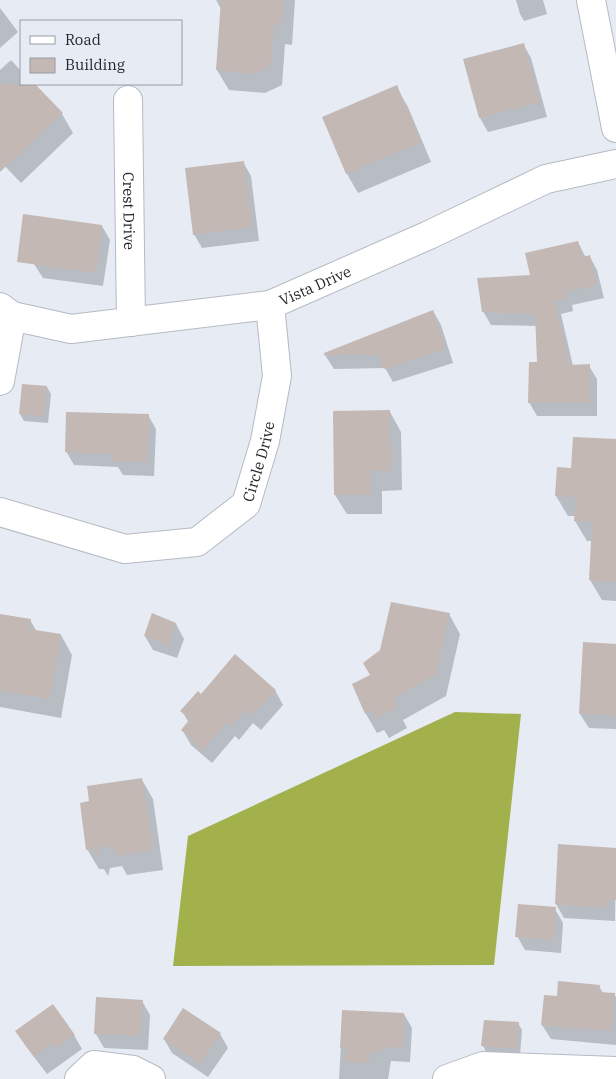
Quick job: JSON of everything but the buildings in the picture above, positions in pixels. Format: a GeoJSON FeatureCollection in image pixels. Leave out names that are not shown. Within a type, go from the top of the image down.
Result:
{"type":"FeatureCollection","features":[{"type":"Feature","properties":{"kind":"street"},"geometry":{"type":"LineString","coordinates":[[591,0],[613,102],[616,128]]}},
{"type":"Feature","properties":{"kind":"street","name":"Crest Drive"},"geometry":{"type":"LineString","coordinates":[[128,100],[132,322]]}},
{"type":"Feature","properties":{"kind":"street","name":"Vista Drive"},"geometry":{"type":"LineString","coordinates":[[6,311],[71,330],[270,305],[429,235],[546,179],[616,164]]}},
{"type":"Feature","properties":{"kind":"street","name":"Circle Drive"},"geometry":{"type":"LineString","coordinates":[[0,512],[125,549],[197,542],[246,504],[260,459],[265,441],[276,376],[270,305]]}},
{"type":"Feature","properties":{"kind":"street"},"geometry":{"type":"LineString","coordinates":[[0,380],[6,311]]}},
{"type":"Feature","properties":{"kind":"street"},"geometry":{"type":"LineString","coordinates":[[79,1079],[94,1065],[133,1070],[151,1079]]}},
{"type":"Feature","properties":{"kind":"street"},"geometry":{"type":"LineString","coordinates":[[447,1079],[482,1066],[616,1071]]}},
{"type":"Feature","properties":{"kind":"green space"},"geometry":{"type":"Polygon","coordinates":[[[455,712],[521,714],[494,965],[173,966],[188,836],[455,712]]]}}]}
